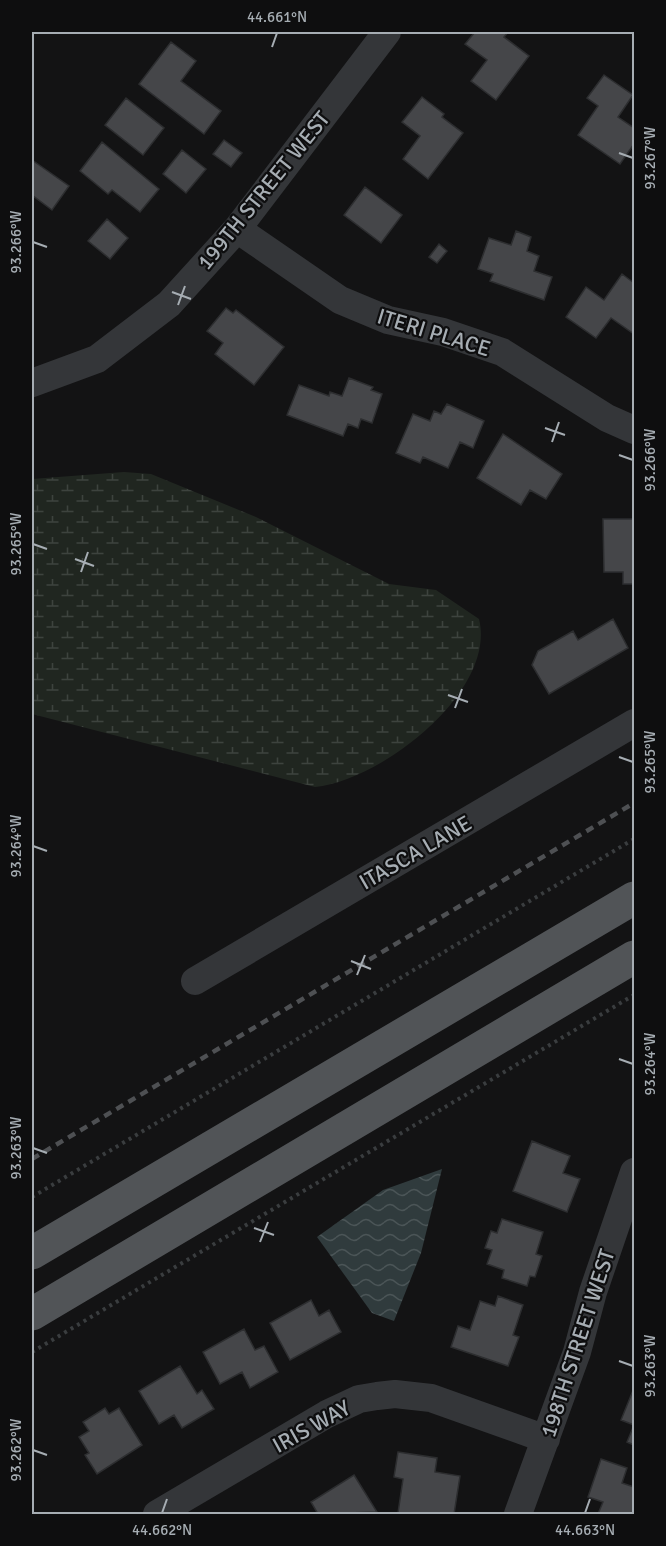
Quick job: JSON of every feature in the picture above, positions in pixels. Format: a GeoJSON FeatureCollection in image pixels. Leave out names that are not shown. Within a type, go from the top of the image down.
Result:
{"type":"FeatureCollection","features":[{"type":"Feature","properties":{"kind":"main road"},"geometry":{"type":"LineString","coordinates":[[32,1253],[634,898]]}},
{"type":"Feature","properties":{"kind":"main road"},"geometry":{"type":"LineString","coordinates":[[32,1314],[634,957]]}},
{"type":"Feature","properties":{"kind":"street","name":"199TH STREET WEST"},"geometry":{"type":"LineString","coordinates":[[32,383],[96,359],[169,304],[237,229],[387,32]]}},
{"type":"Feature","properties":{"kind":"street","name":"ITERI PLACE"},"geometry":{"type":"LineString","coordinates":[[237,229],[340,300],[388,320],[444,332],[502,352],[607,418],[634,430]]}},
{"type":"Feature","properties":{"kind":"street","name":"ITASCA LANE"},"geometry":{"type":"LineString","coordinates":[[195,981],[634,723]]}},
{"type":"Feature","properties":{"kind":"street","name":"198TH STREET WEST"},"geometry":{"type":"LineString","coordinates":[[518,1515],[577,1352],[593,1292],[634,1172]]}},
{"type":"Feature","properties":{"kind":"street","name":"IRIS WAY"},"geometry":{"type":"LineString","coordinates":[[157,1515],[327,1414],[360,1400],[377,1396],[395,1394],[431,1398],[546,1439]]}},
{"type":"Feature","properties":{"kind":"path"},"geometry":{"type":"LineString","coordinates":[[32,1197],[634,839]]}},
{"type":"Feature","properties":{"kind":"path"},"geometry":{"type":"LineString","coordinates":[[32,1352],[634,995]]}},
{"type":"Feature","properties":{"kind":"green space"},"geometry":{"type":"Polygon","coordinates":[[[124,472],[151,474],[256,517],[389,584],[436,590],[479,619],[480,647],[470,675],[452,703],[428,728],[400,750],[371,768],[341,781],[315,787],[32,714],[32,479],[124,472]]]}},
{"type":"Feature","properties":{"kind":"water"},"geometry":{"type":"Polygon","coordinates":[[[442,1169],[421,1253],[394,1321],[372,1313],[317,1237],[383,1190],[442,1169]]]}},
{"type":"Feature","properties":{"kind":"building"},"geometry":{"type":"Polygon","coordinates":[[[475,32],[508,32],[504,37],[529,56],[496,100],[471,81],[487,60],[465,44],[475,32]]]}},
{"type":"Feature","properties":{"kind":"building"},"geometry":{"type":"Polygon","coordinates":[[[171,42],[196,61],[181,81],[221,111],[204,134],[139,84],[171,42]]]}},
{"type":"Feature","properties":{"kind":"building"},"geometry":{"type":"Polygon","coordinates":[[[604,75],[633,95],[618,117],[634,128],[634,144],[620,164],[578,135],[598,106],[587,98],[604,75]]]}},
{"type":"Feature","properties":{"kind":"building"},"geometry":{"type":"Polygon","coordinates":[[[422,97],[444,114],[442,117],[463,133],[428,179],[403,159],[420,136],[402,122],[422,97]]]}},
{"type":"Feature","properties":{"kind":"building"},"geometry":{"type":"Polygon","coordinates":[[[126,98],[164,128],[143,155],[105,125],[126,98]]]}},
{"type":"Feature","properties":{"kind":"building"},"geometry":{"type":"Polygon","coordinates":[[[224,140],[242,153],[231,167],[213,154],[224,140]]]}},
{"type":"Feature","properties":{"kind":"building"},"geometry":{"type":"Polygon","coordinates":[[[102,142],[159,189],[140,212],[112,190],[108,194],[80,171],[102,142]]]}},
{"type":"Feature","properties":{"kind":"building"},"geometry":{"type":"Polygon","coordinates":[[[182,150],[206,169],[186,193],[163,174],[182,150]]]}},
{"type":"Feature","properties":{"kind":"building"},"geometry":{"type":"Polygon","coordinates":[[[32,160],[69,186],[52,210],[32,195],[32,160]]]}},
{"type":"Feature","properties":{"kind":"building"},"geometry":{"type":"Polygon","coordinates":[[[365,187],[402,215],[381,243],[344,215],[365,187]]]}},
{"type":"Feature","properties":{"kind":"building"},"geometry":{"type":"Polygon","coordinates":[[[107,219],[128,238],[110,259],[88,241],[107,219]]]}},
{"type":"Feature","properties":{"kind":"building"},"geometry":{"type":"Polygon","coordinates":[[[516,231],[531,237],[527,251],[539,256],[534,271],[552,277],[544,300],[490,281],[493,274],[478,269],[489,238],[511,245],[516,231]]]}},
{"type":"Feature","properties":{"kind":"building"},"geometry":{"type":"Polygon","coordinates":[[[439,244],[447,251],[437,263],[429,257],[439,244]]]}},
{"type":"Feature","properties":{"kind":"building"},"geometry":{"type":"Polygon","coordinates":[[[622,274],[634,283],[634,334],[611,318],[596,338],[566,317],[586,287],[604,300],[622,274]]]}},
{"type":"Feature","properties":{"kind":"building"},"geometry":{"type":"Polygon","coordinates":[[[226,308],[233,313],[236,310],[284,347],[254,385],[215,354],[223,343],[207,331],[226,308]]]}},
{"type":"Feature","properties":{"kind":"building"},"geometry":{"type":"Polygon","coordinates":[[[349,378],[373,387],[371,390],[382,394],[372,423],[361,419],[358,428],[348,424],[343,436],[287,415],[299,385],[329,396],[330,392],[342,396],[349,378]]]}},
{"type":"Feature","properties":{"kind":"building"},"geometry":{"type":"Polygon","coordinates":[[[447,404],[484,421],[473,448],[460,442],[448,468],[423,457],[420,463],[396,453],[413,414],[430,421],[434,411],[441,414],[447,404]]]}},
{"type":"Feature","properties":{"kind":"building"},"geometry":{"type":"Polygon","coordinates":[[[503,434],[562,474],[546,499],[530,490],[521,505],[477,478],[503,434]]]}},
{"type":"Feature","properties":{"kind":"building"},"geometry":{"type":"Polygon","coordinates":[[[633,513],[634,584],[623,584],[623,572],[604,572],[603,519],[633,519],[633,513]]]}},
{"type":"Feature","properties":{"kind":"building"},"geometry":{"type":"Polygon","coordinates":[[[613,619],[628,648],[549,694],[532,665],[538,651],[573,631],[578,640],[613,619]]]}},
{"type":"Feature","properties":{"kind":"building"},"geometry":{"type":"Polygon","coordinates":[[[532,1141],[570,1156],[563,1173],[580,1179],[567,1212],[513,1191],[532,1141]]]}},
{"type":"Feature","properties":{"kind":"building"},"geometry":{"type":"Polygon","coordinates":[[[502,1219],[543,1232],[536,1254],[542,1256],[535,1277],[530,1276],[527,1286],[502,1278],[504,1270],[487,1264],[492,1250],[485,1248],[491,1231],[497,1233],[502,1219]]]}},
{"type":"Feature","properties":{"kind":"building"},"geometry":{"type":"Polygon","coordinates":[[[498,1296],[523,1305],[513,1335],[519,1337],[508,1366],[451,1347],[458,1326],[470,1330],[480,1301],[495,1306],[498,1296]]]}},
{"type":"Feature","properties":{"kind":"building"},"geometry":{"type":"Polygon","coordinates":[[[311,1300],[319,1316],[329,1310],[341,1332],[290,1360],[270,1323],[311,1300]]]}},
{"type":"Feature","properties":{"kind":"building"},"geometry":{"type":"Polygon","coordinates":[[[244,1329],[255,1350],[264,1346],[278,1372],[250,1388],[242,1372],[220,1384],[203,1352],[244,1329]]]}},
{"type":"Feature","properties":{"kind":"building"},"geometry":{"type":"Polygon","coordinates":[[[180,1366],[197,1394],[202,1390],[214,1409],[182,1428],[174,1415],[159,1424],[139,1391],[180,1366]]]}},
{"type":"Feature","properties":{"kind":"building"},"geometry":{"type":"Polygon","coordinates":[[[634,1388],[634,1425],[621,1420],[634,1388]]]}},
{"type":"Feature","properties":{"kind":"building"},"geometry":{"type":"Polygon","coordinates":[[[105,1408],[109,1414],[119,1408],[142,1445],[97,1474],[85,1455],[89,1453],[79,1437],[89,1431],[83,1422],[105,1408]]]}},
{"type":"Feature","properties":{"kind":"building"},"geometry":{"type":"Polygon","coordinates":[[[634,1425],[634,1445],[627,1442],[634,1425]]]}},
{"type":"Feature","properties":{"kind":"building"},"geometry":{"type":"Polygon","coordinates":[[[398,1452],[437,1458],[435,1472],[460,1476],[454,1514],[398,1513],[403,1479],[394,1477],[398,1452]]]}},
{"type":"Feature","properties":{"kind":"building"},"geometry":{"type":"Polygon","coordinates":[[[601,1459],[627,1468],[622,1483],[634,1487],[634,1514],[598,1514],[603,1502],[588,1497],[601,1459]]]}},
{"type":"Feature","properties":{"kind":"building"},"geometry":{"type":"Polygon","coordinates":[[[354,1475],[377,1512],[318,1514],[311,1502],[354,1475]]]}},
{"type":"Feature","properties":{"kind":"railway"},"geometry":{"type":"LineString","coordinates":[[32,1159],[634,803]]}}]}
